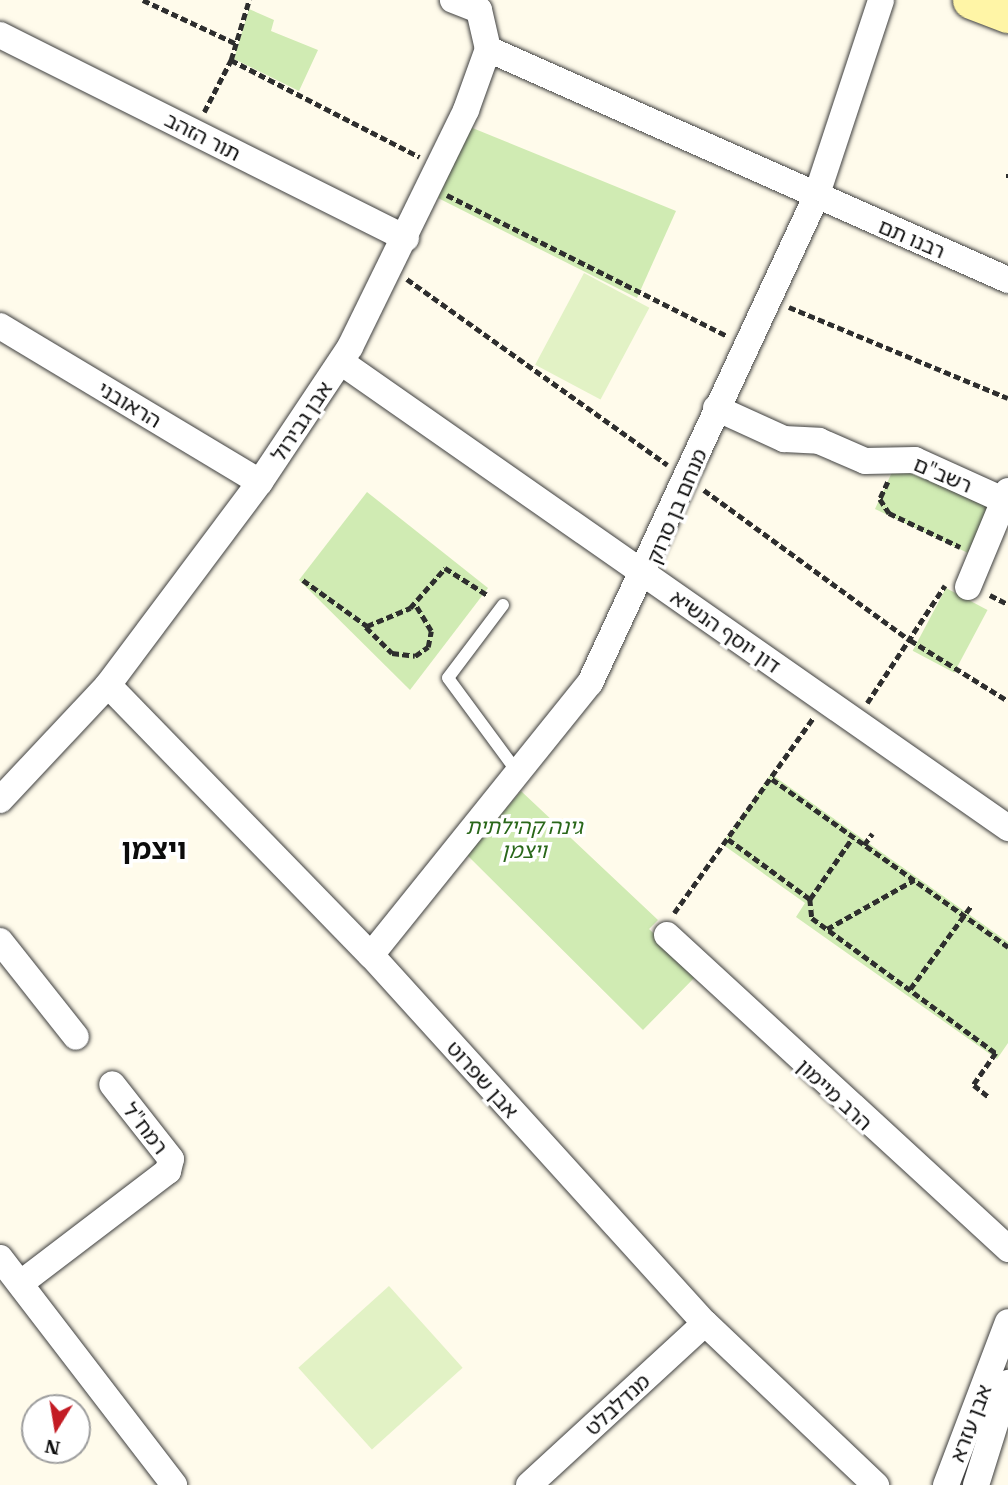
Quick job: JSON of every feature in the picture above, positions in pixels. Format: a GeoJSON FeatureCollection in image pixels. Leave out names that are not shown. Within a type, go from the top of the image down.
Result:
{"type":"FeatureCollection","features":[{"type":"Feature","properties":{"kind":"main road"},"geometry":{"type":"LineString","coordinates":[[971,0],[1008,14]]}},
{"type":"Feature","properties":{"kind":"street"},"geometry":{"type":"LineString","coordinates":[[453,0],[479,10],[488,49]]}},
{"type":"Feature","properties":{"kind":"street","name":"מנחם בן סרוק"},"geometry":{"type":"LineString","coordinates":[[371,955],[520,775],[590,683],[646,576],[743,344],[816,197],[881,0]]}},
{"type":"Feature","properties":{"kind":"street","name":"תור הזהב"},"geometry":{"type":"LineString","coordinates":[[0,35],[405,238]]}},
{"type":"Feature","properties":{"kind":"street","name":"אבן גבירול"},"geometry":{"type":"LineString","coordinates":[[0,800],[108,685],[260,482],[341,362],[405,238],[429,174],[488,49]]}},
{"type":"Feature","properties":{"kind":"street","name":"רבנו תם"},"geometry":{"type":"LineString","coordinates":[[488,49],[1008,280]]}},
{"type":"Feature","properties":{"kind":"street","name":"הראובני"},"geometry":{"type":"LineString","coordinates":[[0,326],[260,482]]}},
{"type":"Feature","properties":{"kind":"street","name":"דון יוסף הנשיא"},"geometry":{"type":"LineString","coordinates":[[341,362],[1008,828]]}},
{"type":"Feature","properties":{"kind":"street","name":"רשב\"ם"},"geometry":{"type":"LineString","coordinates":[[716,408],[784,439],[819,441],[865,461],[915,460],[1005,496],[968,587]]}},
{"type":"Feature","properties":{"kind":"street","name":"אבן שפרוט"},"geometry":{"type":"LineString","coordinates":[[108,685],[371,955],[705,1323],[869,1477],[891,1485]]}},
{"type":"Feature","properties":{"kind":"street","name":"הרב מיימון"},"geometry":{"type":"LineString","coordinates":[[667,935],[1008,1248]]}},
{"type":"Feature","properties":{"kind":"street"},"geometry":{"type":"LineString","coordinates":[[0,941],[76,1037]]}},
{"type":"Feature","properties":{"kind":"street","name":"רמח\"ל"},"geometry":{"type":"LineString","coordinates":[[21,1283],[168,1171],[171,1158],[112,1084]]}},
{"type":"Feature","properties":{"kind":"street"},"geometry":{"type":"LineString","coordinates":[[1,1260],[174,1485]]}},
{"type":"Feature","properties":{"kind":"street","name":"אבן עזרא"},"geometry":{"type":"LineString","coordinates":[[946,1485],[1008,1322]]}},
{"type":"Feature","properties":{"kind":"street","name":"מנדלבלט"},"geometry":{"type":"LineString","coordinates":[[529,1485],[705,1323]]}},
{"type":"Feature","properties":{"kind":"street","name":"אבן עזרא"},"geometry":{"type":"LineString","coordinates":[[976,1485],[1008,1384]]}},
{"type":"Feature","properties":{"kind":"lane"},"geometry":{"type":"LineString","coordinates":[[502,605],[448,678],[520,775]]}},
{"type":"Feature","properties":{"kind":"path"},"geometry":{"type":"LineString","coordinates":[[143,0],[235,43]]}},
{"type":"Feature","properties":{"kind":"path"},"geometry":{"type":"LineString","coordinates":[[194,131],[231,60],[249,0]]}},
{"type":"Feature","properties":{"kind":"path"},"geometry":{"type":"LineString","coordinates":[[231,60],[429,174],[743,344]]}},
{"type":"Feature","properties":{"kind":"path"},"geometry":{"type":"LineString","coordinates":[[391,267],[910,640],[1008,701]]}},
{"type":"Feature","properties":{"kind":"path"},"geometry":{"type":"LineString","coordinates":[[765,298],[1008,398]]}},
{"type":"Feature","properties":{"kind":"path"},"geometry":{"type":"LineString","coordinates":[[898,459],[880,499],[889,513],[980,556]]}},
{"type":"Feature","properties":{"kind":"path"},"geometry":{"type":"LineString","coordinates":[[362,624],[371,626],[415,604],[445,568],[502,605]]}},
{"type":"Feature","properties":{"kind":"path"},"geometry":{"type":"LineString","coordinates":[[303,580],[362,624],[392,653],[415,656],[428,646],[431,631],[415,604]]}},
{"type":"Feature","properties":{"kind":"path"},"geometry":{"type":"LineString","coordinates":[[855,721],[942,587],[968,587],[1008,604]]}},
{"type":"Feature","properties":{"kind":"path"},"geometry":{"type":"LineString","coordinates":[[667,935],[661,930],[772,779],[825,700]]}},
{"type":"Feature","properties":{"kind":"path"},"geometry":{"type":"LineString","coordinates":[[772,779],[1008,947]]}},
{"type":"Feature","properties":{"kind":"path"},"geometry":{"type":"LineString","coordinates":[[864,845],[872,834]]}},
{"type":"Feature","properties":{"kind":"path"},"geometry":{"type":"LineString","coordinates":[[853,837],[810,899],[812,918],[996,1053],[974,1085],[989,1097]]}},
{"type":"Feature","properties":{"kind":"path"},"geometry":{"type":"LineString","coordinates":[[728,839],[810,899]]}},
{"type":"Feature","properties":{"kind":"path"},"geometry":{"type":"LineString","coordinates":[[827,929],[914,880]]}},
{"type":"Feature","properties":{"kind":"path"},"geometry":{"type":"LineString","coordinates":[[910,989],[971,906]]}},
{"type":"Feature","properties":{"kind":"green space"},"geometry":{"type":"Polygon","coordinates":[[[249,9],[274,20],[271,31],[318,50],[299,91],[234,59],[249,9]]]}},
{"type":"Feature","properties":{"kind":"green space"},"geometry":{"type":"Polygon","coordinates":[[[470,127],[676,211],[637,298],[438,198],[470,127]]]}},
{"type":"Feature","properties":{"kind":"green space"},"geometry":{"type":"Polygon","coordinates":[[[584,273],[649,308],[601,400],[535,365],[584,273]]]}},
{"type":"Feature","properties":{"kind":"green space"},"geometry":{"type":"Polygon","coordinates":[[[908,461],[993,501],[968,553],[875,509],[893,470],[908,461]]]}},
{"type":"Feature","properties":{"kind":"green space"},"geometry":{"type":"Polygon","coordinates":[[[367,492],[488,588],[410,690],[299,580],[367,492]]]}},
{"type":"Feature","properties":{"kind":"green space"},"geometry":{"type":"Polygon","coordinates":[[[946,588],[987,610],[954,673],[913,651],[946,588]]]}},
{"type":"Feature","properties":{"kind":"green space"},"geometry":{"type":"Polygon","coordinates":[[[771,774],[1008,942],[1008,1043],[997,1059],[796,917],[805,903],[722,844],[771,774]]]}},
{"type":"Feature","properties":{"kind":"green space","name":"גינה קהילתית ויצמן"},"geometry":{"type":"Polygon","coordinates":[[[521,791],[658,920],[649,929],[697,975],[643,1030],[467,855],[521,791]]]}},
{"type":"Feature","properties":{"kind":"green space"},"geometry":{"type":"Polygon","coordinates":[[[389,1286],[463,1368],[372,1449],[298,1368],[389,1286]]]}},
{"type":"Feature","properties":{"kind":"district","name":"ויצמן"},"geometry":{"type":"Point","coordinates":[154,849]}}]}
